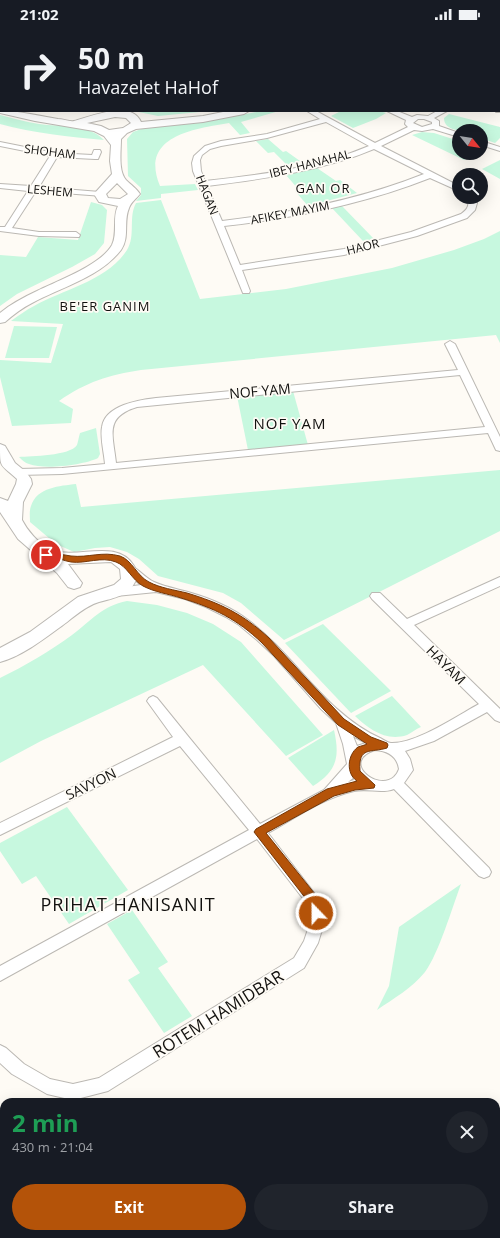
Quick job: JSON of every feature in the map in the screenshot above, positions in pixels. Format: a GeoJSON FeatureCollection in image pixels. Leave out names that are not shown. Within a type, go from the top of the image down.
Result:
{"type":"FeatureCollection","features":[{"type":"Feature","properties":{"kind":"street"},"geometry":{"type":"LineString","coordinates":[[10,112],[34,118],[66,123],[103,121],[121,113],[130,116],[135,123]]}},
{"type":"Feature","properties":{"kind":"street"},"geometry":{"type":"LineString","coordinates":[[0,319],[19,304],[85,272],[112,254],[119,243],[121,236],[121,213],[123,205],[133,197],[134,194],[131,189],[122,183],[117,175],[117,137],[123,131],[135,123],[158,123],[203,119],[239,112]]}},
{"type":"Feature","properties":{"kind":"street"},"geometry":{"type":"LineString","coordinates":[[312,112],[452,186]]}},
{"type":"Feature","properties":{"kind":"street"},"geometry":{"type":"LineString","coordinates":[[393,112],[424,129],[434,127],[452,133]]}},
{"type":"Feature","properties":{"kind":"street"},"geometry":{"type":"LineString","coordinates":[[429,118],[442,112]]}},
{"type":"Feature","properties":{"kind":"street"},"geometry":{"type":"LineString","coordinates":[[412,123],[421,117],[429,118],[435,121],[436,125],[434,127]]}},
{"type":"Feature","properties":{"kind":"street","name":"HAGAN"},"geometry":{"type":"LineString","coordinates":[[246,291],[202,184],[196,161],[203,150],[216,145],[278,133],[325,120]]}},
{"type":"Feature","properties":{"kind":"street"},"geometry":{"type":"LineString","coordinates":[[103,121],[111,132],[123,131]]}},
{"type":"Feature","properties":{"kind":"street"},"geometry":{"type":"LineString","coordinates":[[103,121],[110,137],[116,145]]}},
{"type":"Feature","properties":{"kind":"street","name":"IBEY HANAHAL"},"geometry":{"type":"LineString","coordinates":[[202,184],[271,175],[311,166],[374,146],[402,134],[412,123]]}},
{"type":"Feature","properties":{"kind":"street","name":"SHOHAM"},"geometry":{"type":"LineString","coordinates":[[0,144],[55,155],[95,157],[97,152]]}},
{"type":"Feature","properties":{"kind":"street"},"geometry":{"type":"LineString","coordinates":[[488,145],[500,149]]}},
{"type":"Feature","properties":{"kind":"street"},"geometry":{"type":"LineString","coordinates":[[55,155],[33,190],[4,230],[40,234],[76,235]]}},
{"type":"Feature","properties":{"kind":"street"},"geometry":{"type":"LineString","coordinates":[[104,195],[117,175]]}},
{"type":"Feature","properties":{"kind":"street","name":"AFIKEY MAYIM"},"geometry":{"type":"LineString","coordinates":[[218,224],[251,221],[335,204],[397,187],[430,175]]}},
{"type":"Feature","properties":{"kind":"street","name":"LESHEM"},"geometry":{"type":"LineString","coordinates":[[0,186],[104,195]]}},
{"type":"Feature","properties":{"kind":"street"},"geometry":{"type":"LineString","coordinates":[[104,195],[121,186],[131,189]]}},
{"type":"Feature","properties":{"kind":"street"},"geometry":{"type":"LineString","coordinates":[[104,195],[119,202],[127,201]]}},
{"type":"Feature","properties":{"kind":"street"},"geometry":{"type":"LineString","coordinates":[[104,195],[121,213]]}},
{"type":"Feature","properties":{"kind":"street","name":"HAOR"},"geometry":{"type":"LineString","coordinates":[[236,268],[344,252],[414,234],[464,216],[471,210],[473,204]]}},
{"type":"Feature","properties":{"kind":"street"},"geometry":{"type":"LineString","coordinates":[[450,344],[500,448]]}},
{"type":"Feature","properties":{"kind":"street","name":"NOF YAM"},"geometry":{"type":"LineString","coordinates":[[111,467],[107,426],[108,421],[116,413],[132,405],[156,401],[463,372]]}},
{"type":"Feature","properties":{"kind":"street"},"geometry":{"type":"LineString","coordinates":[[11,471],[62,471],[111,467],[491,430]]}},
{"type":"Feature","properties":{"kind":"street"},"geometry":{"type":"LineString","coordinates":[[0,449],[11,471],[24,479],[15,502],[14,520]]}},
{"type":"Feature","properties":{"kind":"street"},"geometry":{"type":"LineString","coordinates":[[0,498],[12,495],[45,476],[62,471]]}},
{"type":"Feature","properties":{"kind":"street"},"geometry":{"type":"LineString","coordinates":[[0,503],[10,512],[22,534],[42,552],[62,566],[75,584],[83,591],[92,594],[156,588]]}},
{"type":"Feature","properties":{"kind":"street"},"geometry":{"type":"LineString","coordinates":[[42,552],[72,559],[111,557],[118,559],[125,563],[137,578],[156,588],[188,596],[220,608],[245,622],[265,641],[341,722],[367,740],[388,747],[399,753],[406,764]]}},
{"type":"Feature","properties":{"kind":"street"},"geometry":{"type":"LineString","coordinates":[[53,624],[72,602],[75,584],[73,576],[77,567],[85,561],[93,558]]}},
{"type":"Feature","properties":{"kind":"street"},"geometry":{"type":"LineString","coordinates":[[0,656],[27,642],[90,599],[111,593],[124,586],[128,581],[129,569]]}},
{"type":"Feature","properties":{"kind":"street"},"geometry":{"type":"LineString","coordinates":[[406,624],[500,581]]}},
{"type":"Feature","properties":{"kind":"street","name":"HAYAM"},"geometry":{"type":"LineString","coordinates":[[376,596],[406,624],[487,706],[500,717]]}},
{"type":"Feature","properties":{"kind":"street"},"geometry":{"type":"LineString","coordinates":[[153,701],[182,739],[259,832]]}},
{"type":"Feature","properties":{"kind":"street"},"geometry":{"type":"LineString","coordinates":[[0,974],[323,796],[341,781],[361,750],[374,745],[388,747],[407,746],[424,740],[487,706]]}},
{"type":"Feature","properties":{"kind":"street"},"geometry":{"type":"LineString","coordinates":[[341,722],[350,744],[358,777],[370,785]]}},
{"type":"Feature","properties":{"kind":"street","name":"SAVYON"},"geometry":{"type":"LineString","coordinates":[[0,829],[182,739]]}},
{"type":"Feature","properties":{"kind":"street"},"geometry":{"type":"LineString","coordinates":[[323,796],[355,786],[386,786],[396,782],[403,776],[406,770],[406,764],[412,753],[424,740]]}},
{"type":"Feature","properties":{"kind":"street"},"geometry":{"type":"LineString","coordinates":[[396,782],[484,872]]}},
{"type":"Feature","properties":{"kind":"street","name":"ROTEM HAMIDBAR"},"geometry":{"type":"LineString","coordinates":[[0,1053],[18,1069],[47,1086],[74,1092],[102,1085],[299,963],[311,943],[317,923],[315,903],[259,832]]}},
{"type":"Feature","properties":{"kind":"green space"},"geometry":{"type":"Polygon","coordinates":[[[139,112],[200,112],[158,116],[139,112]]]}},
{"type":"Feature","properties":{"kind":"green space"},"geometry":{"type":"Polygon","coordinates":[[[256,112],[276,112],[241,122],[250,133],[240,135],[229,123],[200,128],[186,132],[174,138],[163,146],[157,156],[156,169],[160,186],[195,184],[198,190],[161,194],[161,198],[136,201],[141,195],[141,188],[128,176],[127,139],[133,132],[144,128],[216,120],[256,112]]]}},
{"type":"Feature","properties":{"kind":"green space"},"geometry":{"type":"Polygon","coordinates":[[[339,112],[386,113],[376,119],[353,128],[331,116],[339,112]]]}},
{"type":"Feature","properties":{"kind":"green space"},"geometry":{"type":"Polygon","coordinates":[[[449,114],[500,127],[500,138],[495,143],[488,140],[488,124],[452,124],[452,129],[448,127],[444,118],[449,114]]]}},
{"type":"Feature","properties":{"kind":"green space"},"geometry":{"type":"Polygon","coordinates":[[[0,115],[39,124],[74,127],[90,131],[104,140],[78,138],[26,130],[0,124],[0,115]]]}},
{"type":"Feature","properties":{"kind":"green space"},"geometry":{"type":"Polygon","coordinates":[[[422,132],[434,133],[452,139],[452,154],[412,135],[422,132]]]}},
{"type":"Feature","properties":{"kind":"green space"},"geometry":{"type":"Polygon","coordinates":[[[268,139],[283,152],[286,151],[300,161],[287,165],[274,152],[268,153],[256,141],[268,139]]]}},
{"type":"Feature","properties":{"kind":"green space"},"geometry":{"type":"Polygon","coordinates":[[[500,160],[500,179],[488,172],[488,168],[484,168],[500,160]]]}},
{"type":"Feature","properties":{"kind":"green space"},"geometry":{"type":"Polygon","coordinates":[[[317,168],[336,181],[340,180],[357,193],[308,206],[295,191],[299,190],[286,175],[317,168]]]}},
{"type":"Feature","properties":{"kind":"green space"},"geometry":{"type":"Polygon","coordinates":[[[161,200],[200,299],[286,289],[392,268],[454,250],[484,239],[500,231],[500,343],[496,335],[141,370],[118,374],[98,380],[69,394],[59,401],[73,409],[71,423],[12,426],[0,377],[0,360],[51,363],[63,324],[11,321],[22,313],[46,300],[97,277],[118,261],[130,244],[132,215],[136,203],[161,200]]]}},
{"type":"Feature","properties":{"kind":"green space"},"geometry":{"type":"Polygon","coordinates":[[[91,202],[102,205],[107,210],[104,243],[95,254],[17,294],[0,306],[0,255],[26,257],[38,237],[78,240],[91,202]]]}},
{"type":"Feature","properties":{"kind":"green space"},"geometry":{"type":"Polygon","coordinates":[[[341,205],[374,239],[363,241],[331,207],[341,205]]]}},
{"type":"Feature","properties":{"kind":"green space"},"geometry":{"type":"Polygon","coordinates":[[[14,326],[57,327],[49,358],[5,358],[14,326]]]}},
{"type":"Feature","properties":{"kind":"green space"},"geometry":{"type":"Polygon","coordinates":[[[293,391],[308,445],[248,450],[237,396],[293,391]]]}},
{"type":"Feature","properties":{"kind":"green space"},"geometry":{"type":"Polygon","coordinates":[[[96,428],[100,454],[98,458],[92,461],[74,465],[45,467],[28,464],[19,457],[50,455],[73,449],[77,445],[80,433],[96,428]]]}},
{"type":"Feature","properties":{"kind":"green space"},"geometry":{"type":"Polygon","coordinates":[[[500,470],[500,531],[284,640],[241,603],[223,593],[158,576],[139,559],[127,552],[110,547],[74,552],[56,544],[30,522],[30,508],[38,495],[44,491],[56,487],[76,484],[81,507],[500,470]]]}},
{"type":"Feature","properties":{"kind":"green space"},"geometry":{"type":"Polygon","coordinates":[[[127,601],[157,605],[187,613],[213,624],[241,642],[323,735],[286,756],[203,665],[41,741],[0,763],[0,678],[55,647],[104,610],[118,603],[127,601]]]}},
{"type":"Feature","properties":{"kind":"green space"},"geometry":{"type":"Polygon","coordinates":[[[323,624],[391,691],[351,713],[285,643],[323,624]]]}},
{"type":"Feature","properties":{"kind":"green space"},"geometry":{"type":"Polygon","coordinates":[[[392,696],[421,727],[407,735],[392,737],[372,730],[355,716],[392,696]]]}},
{"type":"Feature","properties":{"kind":"green space"},"geometry":{"type":"Polygon","coordinates":[[[334,730],[337,748],[335,762],[327,775],[313,786],[288,758],[334,730]]]}},
{"type":"Feature","properties":{"kind":"green space"},"geometry":{"type":"Polygon","coordinates":[[[67,807],[128,890],[69,924],[36,876],[22,884],[0,851],[0,843],[67,807]]]}},
{"type":"Feature","properties":{"kind":"green space"},"geometry":{"type":"Polygon","coordinates":[[[461,884],[440,942],[425,972],[408,988],[377,1010],[389,986],[399,927],[461,884]]]}},
{"type":"Feature","properties":{"kind":"green space"},"geometry":{"type":"Polygon","coordinates":[[[132,910],[168,962],[158,968],[192,1016],[164,1033],[128,980],[140,973],[107,924],[132,910]]]}},
{"type":"Feature","properties":{"kind":"district","name":"GAN OR"},"geometry":{"type":"Point","coordinates":[323,188]}},
{"type":"Feature","properties":{"kind":"district","name":"BE'ER GANIM"},"geometry":{"type":"Point","coordinates":[105,306]}},
{"type":"Feature","properties":{"kind":"district","name":"NOF YAM"},"geometry":{"type":"Point","coordinates":[290,424]}},
{"type":"Feature","properties":{"kind":"district","name":"PRIHAT HANISANIT"},"geometry":{"type":"Point","coordinates":[128,905]}},
{"type":"Feature","properties":{"kind":"route"},"geometry":{"type":"LineString","coordinates":[[46,555],[42,552],[62,558],[72,559],[102,556],[118,559],[125,563],[137,578],[147,584],[202,601],[233,615],[253,629],[341,722],[367,740],[383,745],[374,745],[361,750],[356,755],[354,760],[355,771],[358,777],[370,785],[355,786],[331,792],[259,832],[315,903],[316,913]]}}]}
